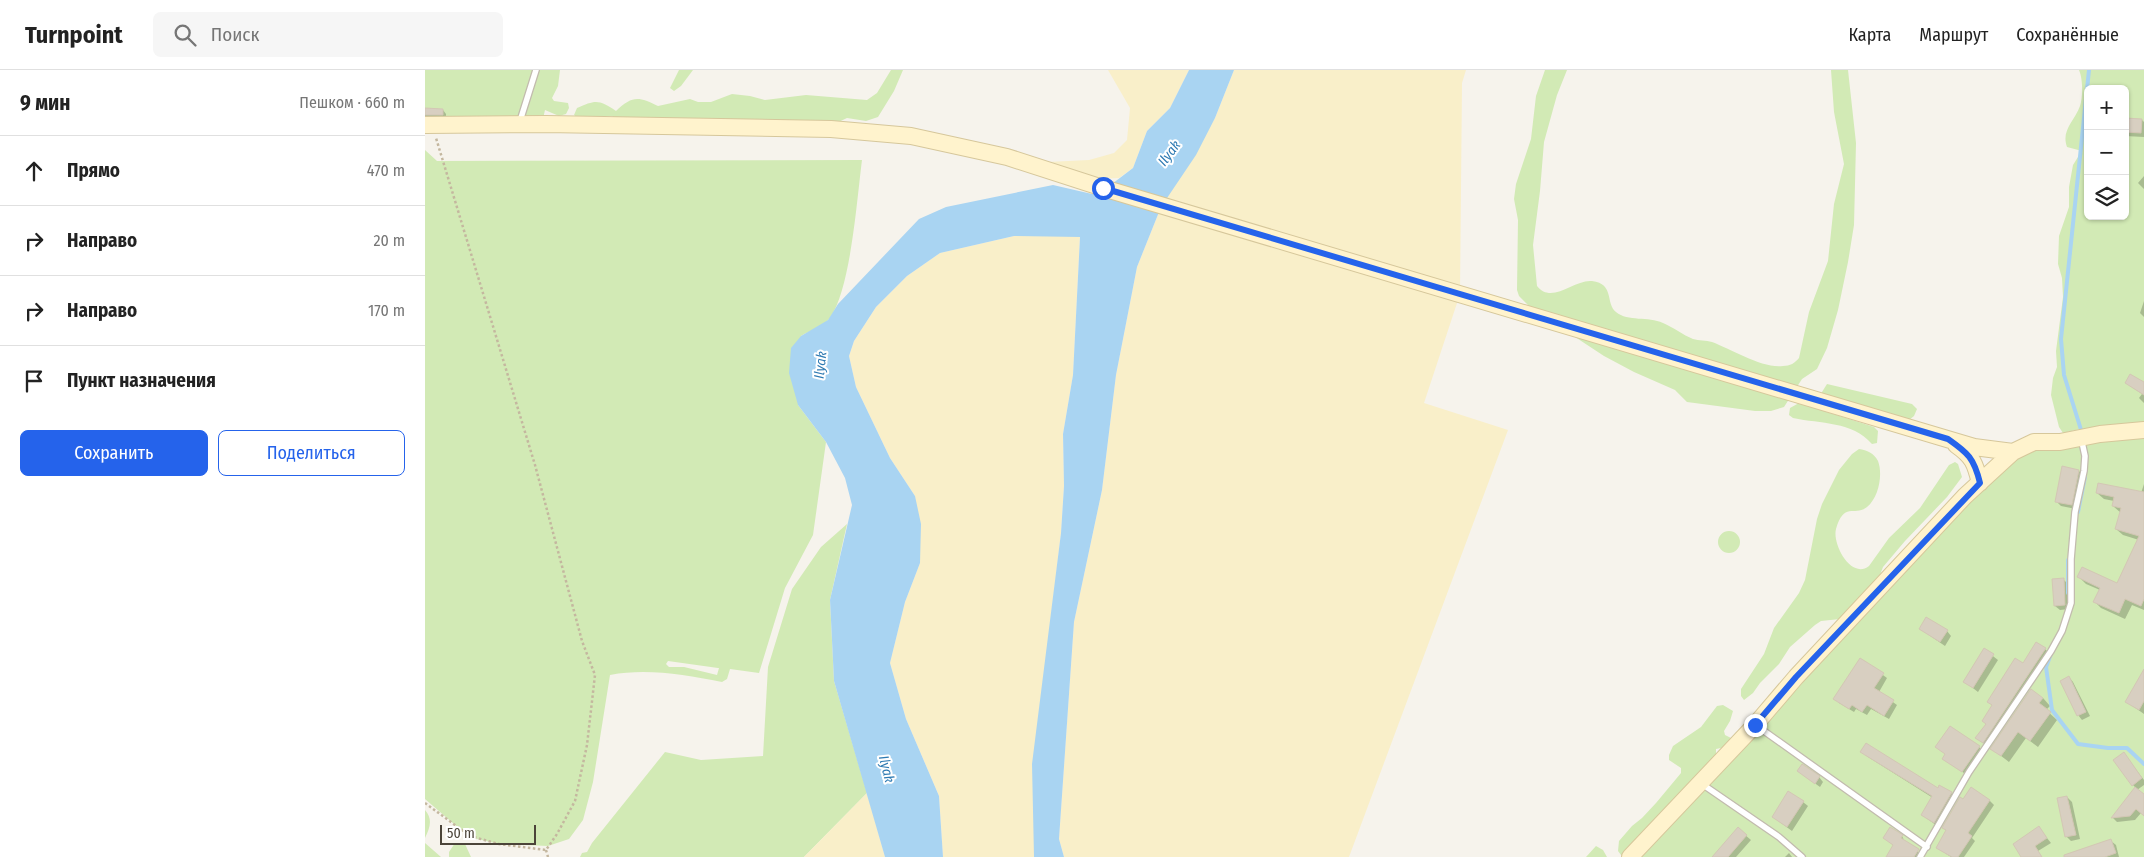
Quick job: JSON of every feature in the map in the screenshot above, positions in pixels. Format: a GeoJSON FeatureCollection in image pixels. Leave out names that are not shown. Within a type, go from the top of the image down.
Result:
{"type":"FeatureCollection","features":[{"type":"Feature","properties":{"kind":"street"},"geometry":{"type":"LineString","coordinates":[[429,125],[519,126],[546,124],[831,129],[911,136],[1007,157],[1090,184],[1948,439],[1993,451],[2013,452]]}},
{"type":"Feature","properties":{"kind":"street"},"geometry":{"type":"LineString","coordinates":[[1629,857],[1755,725],[1796,677],[1980,483],[2013,452],[2034,442],[2060,442],[2100,434],[2144,430]]}},
{"type":"Feature","properties":{"kind":"street"},"geometry":{"type":"LineString","coordinates":[[1948,439],[1969,454],[1976,465],[1980,483]]}},
{"type":"Feature","properties":{"kind":"lane"},"geometry":{"type":"LineString","coordinates":[[519,126],[536,70]]}},
{"type":"Feature","properties":{"kind":"lane"},"geometry":{"type":"LineString","coordinates":[[1920,857],[1969,772],[2043,663],[2062,631],[2071,603],[2072,539],[2075,512],[2084,471],[2085,456],[2082,442],[2100,434]]}},
{"type":"Feature","properties":{"kind":"lane"},"geometry":{"type":"LineString","coordinates":[[1755,725],[1927,847]]}},
{"type":"Feature","properties":{"kind":"lane"},"geometry":{"type":"LineString","coordinates":[[1700,783],[1779,837],[1802,857]]}},
{"type":"Feature","properties":{"kind":"path"},"geometry":{"type":"LineString","coordinates":[[429,125],[535,465],[582,641],[595,675],[587,745],[575,801],[546,850]]}},
{"type":"Feature","properties":{"kind":"path"},"geometry":{"type":"LineString","coordinates":[[425,803],[470,836],[499,844],[546,850]]}},
{"type":"Feature","properties":{"kind":"path"},"geometry":{"type":"LineString","coordinates":[[546,850],[548,857]]}},
{"type":"Feature","properties":{"kind":"green space"},"geometry":{"type":"Polygon","coordinates":[[[425,70],[560,70],[558,86],[552,98],[554,101],[568,103],[569,108],[566,114],[559,116],[545,110],[540,132],[425,130],[425,70]]]}},
{"type":"Feature","properties":{"kind":"green space"},"geometry":{"type":"Polygon","coordinates":[[[679,70],[693,70],[681,86],[674,91],[670,88],[679,70]]]}},
{"type":"Feature","properties":{"kind":"green space"},"geometry":{"type":"Polygon","coordinates":[[[891,70],[903,70],[894,91],[878,117],[866,121],[847,118],[832,125],[759,124],[752,119],[743,119],[726,124],[618,121],[612,116],[606,116],[596,122],[584,123],[574,115],[577,108],[593,102],[605,104],[616,111],[627,102],[635,99],[645,100],[658,106],[690,99],[698,102],[711,102],[732,94],[765,100],[806,95],[867,100],[877,93],[891,70]]]}},
{"type":"Feature","properties":{"kind":"green space"},"geometry":{"type":"Polygon","coordinates":[[[1545,70],[1567,70],[1557,95],[1544,142],[1533,245],[1537,286],[1549,293],[1563,290],[1585,281],[1599,283],[1607,290],[1613,308],[1621,315],[1657,321],[1693,339],[1712,342],[1757,362],[1775,366],[1786,366],[1794,363],[1799,358],[1809,312],[1828,261],[1834,204],[1844,164],[1834,112],[1831,70],[1848,70],[1856,143],[1854,225],[1848,262],[1838,310],[1827,348],[1817,369],[1802,379],[1784,407],[1771,411],[1755,411],[1687,402],[1675,390],[1604,356],[1531,308],[1519,296],[1517,290],[1518,220],[1514,199],[1516,184],[1531,139],[1536,96],[1545,70]]]}},
{"type":"Feature","properties":{"kind":"green space"},"geometry":{"type":"Polygon","coordinates":[[[2079,70],[2144,70],[2144,857],[1634,857],[2013,452],[2083,437],[2080,429],[2063,433],[2059,427],[2051,395],[2053,378],[2057,367],[2056,351],[2063,297],[2062,278],[2058,264],[2059,236],[2069,207],[2069,187],[2073,165],[2082,151],[2067,147],[2066,136],[2069,126],[2080,106],[2081,78],[2079,70]]]}},
{"type":"Feature","properties":{"kind":"green space"},"geometry":{"type":"Polygon","coordinates":[[[425,150],[437,161],[862,160],[852,242],[843,286],[837,304],[827,321],[801,336],[798,405],[826,442],[813,535],[785,588],[759,673],[730,669],[727,679],[722,682],[652,672],[610,675],[593,782],[583,820],[569,839],[548,846],[499,844],[469,837],[425,799],[425,150]],[[668,661],[666,664],[669,667],[684,667],[717,675],[719,668],[668,661]]]}},
{"type":"Feature","properties":{"kind":"green space"},"geometry":{"type":"Polygon","coordinates":[[[1827,384],[1912,404],[1917,409],[1914,416],[1909,420],[1822,397],[1822,392],[1827,384]]]}},
{"type":"Feature","properties":{"kind":"green space"},"geometry":{"type":"Polygon","coordinates":[[[1799,403],[1874,427],[1878,431],[1877,443],[1872,444],[1855,431],[1846,427],[1793,418],[1789,415],[1790,408],[1799,403]]]}},
{"type":"Feature","properties":{"kind":"green space"},"geometry":{"type":"Polygon","coordinates":[[[1859,449],[1872,454],[1878,461],[1880,479],[1871,503],[1863,510],[1846,512],[1839,520],[1836,529],[1837,543],[1840,551],[1844,558],[1856,568],[1862,569],[1869,566],[1889,538],[1920,508],[1949,465],[1955,462],[1958,464],[1962,477],[1947,497],[1883,567],[1878,580],[1840,619],[1821,621],[1815,625],[1790,647],[1779,664],[1753,693],[1744,700],[1741,696],[1741,689],[1764,654],[1774,628],[1799,593],[1805,580],[1817,519],[1822,504],[1839,470],[1852,454],[1859,449]]]}},
{"type":"Feature","properties":{"kind":"green space"},"geometry":{"type":"Polygon","coordinates":[[[847,524],[830,600],[834,681],[867,793],[804,857],[580,857],[582,853],[587,852],[592,843],[665,752],[701,760],[763,756],[768,667],[792,589],[821,547],[847,524]]]}},
{"type":"Feature","properties":{"kind":"green space"},"geometry":{"type":"Polygon","coordinates":[[[1729,531],[1737,534],[1740,542],[1737,550],[1729,553],[1721,550],[1718,542],[1721,534],[1729,531]]]}},
{"type":"Feature","properties":{"kind":"green space"},"geometry":{"type":"Polygon","coordinates":[[[1723,705],[1733,711],[1724,731],[1725,735],[1733,739],[1726,747],[1716,749],[1716,757],[1626,856],[1621,855],[1618,851],[1619,841],[1656,803],[1681,773],[1681,768],[1669,760],[1673,746],[1701,727],[1717,706],[1723,705]]]}},
{"type":"Feature","properties":{"kind":"green space"},"geometry":{"type":"Polygon","coordinates":[[[425,810],[428,813],[430,824],[425,838],[425,810]]]}},
{"type":"Feature","properties":{"kind":"green space"},"geometry":{"type":"Polygon","coordinates":[[[425,843],[441,857],[425,857],[425,843]]]}},
{"type":"Feature","properties":{"kind":"green space"},"geometry":{"type":"Polygon","coordinates":[[[455,843],[465,844],[471,857],[449,857],[449,852],[455,843]]]}},
{"type":"Feature","properties":{"kind":"green space"},"geometry":{"type":"Polygon","coordinates":[[[1596,846],[1603,850],[1607,857],[1586,857],[1596,846]]]}},
{"type":"Feature","properties":{"kind":"sand"},"geometry":{"type":"Polygon","coordinates":[[[1108,70],[1189,70],[1170,108],[1147,131],[1133,168],[1119,178],[1096,179],[1007,164],[1089,160],[1114,153],[1127,140],[1130,108],[1108,70]]]}},
{"type":"Feature","properties":{"kind":"sand"},"geometry":{"type":"Polygon","coordinates":[[[1234,70],[1466,70],[1462,83],[1460,294],[1424,403],[1508,430],[1349,857],[1064,857],[1059,839],[1074,622],[1102,490],[1116,375],[1137,267],[1161,207],[1215,118],[1234,70]]]}},
{"type":"Feature","properties":{"kind":"sand"},"geometry":{"type":"Polygon","coordinates":[[[1014,236],[1080,236],[1073,375],[1063,434],[1064,486],[1061,533],[1049,635],[1034,857],[943,857],[939,796],[906,719],[890,663],[905,602],[920,563],[915,496],[890,458],[856,387],[849,356],[854,341],[876,307],[907,276],[940,253],[1014,236]]]}},
{"type":"Feature","properties":{"kind":"sand"},"geometry":{"type":"Polygon","coordinates":[[[867,793],[885,857],[804,857],[867,793]]]}},
{"type":"Feature","properties":{"kind":"water","name":"Ilyak"},"geometry":{"type":"Polygon","coordinates":[[[1189,70],[1234,70],[1215,118],[1196,155],[1161,207],[1137,267],[1116,375],[1102,490],[1074,622],[1059,839],[1064,857],[1034,857],[1032,764],[1061,533],[1064,486],[1063,434],[1073,375],[1080,237],[1014,236],[940,253],[907,276],[876,307],[854,341],[849,356],[856,387],[890,458],[915,496],[921,524],[920,563],[905,602],[890,663],[906,719],[939,796],[943,857],[885,857],[834,681],[830,600],[852,505],[845,478],[826,442],[798,405],[789,373],[791,348],[801,336],[828,320],[838,304],[919,219],[946,207],[1053,185],[1092,194],[1104,190],[1133,168],[1147,131],[1170,108],[1189,70]]]}},
{"type":"Feature","properties":{"kind":"building"},"geometry":{"type":"Polygon","coordinates":[[[425,108],[443,109],[443,115],[425,115],[425,108]]]}},
{"type":"Feature","properties":{"kind":"building"},"geometry":{"type":"Polygon","coordinates":[[[2129,118],[2142,119],[2141,133],[2129,132],[2129,118]]]}},
{"type":"Feature","properties":{"kind":"building"},"geometry":{"type":"Polygon","coordinates":[[[2130,374],[2144,382],[2144,395],[2125,383],[2130,374]]]}},
{"type":"Feature","properties":{"kind":"building"},"geometry":{"type":"Polygon","coordinates":[[[2062,466],[2079,470],[2072,505],[2055,502],[2062,466]]]}},
{"type":"Feature","properties":{"kind":"building"},"geometry":{"type":"Polygon","coordinates":[[[2098,483],[2144,492],[2144,599],[2141,606],[2125,599],[2119,613],[2093,602],[2100,588],[2077,577],[2082,567],[2117,583],[2139,536],[2115,529],[2121,508],[2112,506],[2114,497],[2096,493],[2098,483]]]}},
{"type":"Feature","properties":{"kind":"building"},"geometry":{"type":"Polygon","coordinates":[[[2064,578],[2065,605],[2054,606],[2052,579],[2064,578]]]}},
{"type":"Feature","properties":{"kind":"building"},"geometry":{"type":"Polygon","coordinates":[[[1926,617],[1948,630],[1940,642],[1919,629],[1926,617]]]}},
{"type":"Feature","properties":{"kind":"building"},"geometry":{"type":"Polygon","coordinates":[[[2036,642],[2046,648],[1983,743],[1975,738],[1986,724],[1982,721],[1992,705],[1987,702],[2015,658],[2023,663],[2036,642]]]}},
{"type":"Feature","properties":{"kind":"building"},"geometry":{"type":"Polygon","coordinates":[[[1984,648],[1994,654],[1973,688],[1963,682],[1984,648]]]}},
{"type":"Feature","properties":{"kind":"building"},"geometry":{"type":"Polygon","coordinates":[[[1860,658],[1884,673],[1874,688],[1894,700],[1884,716],[1867,705],[1862,712],[1852,705],[1849,709],[1833,699],[1860,658]]]}},
{"type":"Feature","properties":{"kind":"building"},"geometry":{"type":"Polygon","coordinates":[[[2144,669],[2144,701],[2139,710],[2125,702],[2144,669]]]}},
{"type":"Feature","properties":{"kind":"building"},"geometry":{"type":"Polygon","coordinates":[[[2069,676],[2086,712],[2077,716],[2060,681],[2069,676]]]}},
{"type":"Feature","properties":{"kind":"building"},"geometry":{"type":"Polygon","coordinates":[[[2031,689],[2043,698],[2039,703],[2051,712],[2030,741],[2018,732],[2001,756],[1990,749],[2031,689]]]}},
{"type":"Feature","properties":{"kind":"building"},"geometry":{"type":"Polygon","coordinates":[[[1950,726],[1980,746],[1962,772],[1942,759],[1945,754],[1935,747],[1950,726]]]}},
{"type":"Feature","properties":{"kind":"building"},"geometry":{"type":"Polygon","coordinates":[[[1866,743],[1938,788],[1939,785],[1952,792],[1934,823],[1921,815],[1932,796],[1860,752],[1866,743]]]}},
{"type":"Feature","properties":{"kind":"building"},"geometry":{"type":"Polygon","coordinates":[[[2124,752],[2142,778],[2132,786],[2113,760],[2124,752]]]}},
{"type":"Feature","properties":{"kind":"building"},"geometry":{"type":"Polygon","coordinates":[[[1802,764],[1820,776],[1815,784],[1797,771],[1802,764]]]}},
{"type":"Feature","properties":{"kind":"building"},"geometry":{"type":"Polygon","coordinates":[[[1971,787],[1990,800],[1968,833],[1972,836],[1958,857],[1952,857],[1936,848],[1946,830],[1942,828],[1960,797],[1963,799],[1971,787]]]}},
{"type":"Feature","properties":{"kind":"building"},"geometry":{"type":"Polygon","coordinates":[[[2135,787],[2144,794],[2144,816],[2136,809],[2130,816],[2111,818],[2135,787]]]}},
{"type":"Feature","properties":{"kind":"building"},"geometry":{"type":"Polygon","coordinates":[[[1788,791],[1804,801],[1787,827],[1772,817],[1788,791]]]}},
{"type":"Feature","properties":{"kind":"building"},"geometry":{"type":"Polygon","coordinates":[[[2067,796],[2076,835],[2065,837],[2057,798],[2067,796]]]}},
{"type":"Feature","properties":{"kind":"building"},"geometry":{"type":"Polygon","coordinates":[[[2039,826],[2047,838],[2035,846],[2042,857],[2021,857],[2013,844],[2039,826]]]}},
{"type":"Feature","properties":{"kind":"building"},"geometry":{"type":"Polygon","coordinates":[[[1738,827],[1747,835],[1728,857],[1712,857],[1738,827]]]}},
{"type":"Feature","properties":{"kind":"building"},"geometry":{"type":"Polygon","coordinates":[[[1890,827],[1903,835],[1901,838],[1919,849],[1914,857],[1886,857],[1893,845],[1883,838],[1890,827]]]}},
{"type":"Feature","properties":{"kind":"building"},"geometry":{"type":"Polygon","coordinates":[[[2111,839],[2116,853],[2105,857],[2064,857],[2064,855],[2111,839]]]}},
{"type":"Feature","properties":{"kind":"waterway"},"geometry":{"type":"LineString","coordinates":[[2082,433],[2064,375],[2061,339],[2089,70]]}},
{"type":"Feature","properties":{"kind":"waterway"},"geometry":{"type":"LineString","coordinates":[[2078,512],[2085,477]]}},
{"type":"Feature","properties":{"kind":"waterway"},"geometry":{"type":"LineString","coordinates":[[2068,560],[2068,593]]}},
{"type":"Feature","properties":{"kind":"waterway"},"geometry":{"type":"LineString","coordinates":[[2051,654],[2046,667],[2052,710],[2078,744],[2108,748],[2127,748],[2144,764]]}},
{"type":"Feature","properties":{"kind":"route"},"geometry":{"type":"LineString","coordinates":[[1103,188],[1948,439],[1969,454],[1976,465],[1980,483],[1965,496],[1796,677],[1755,725]]}}]}
